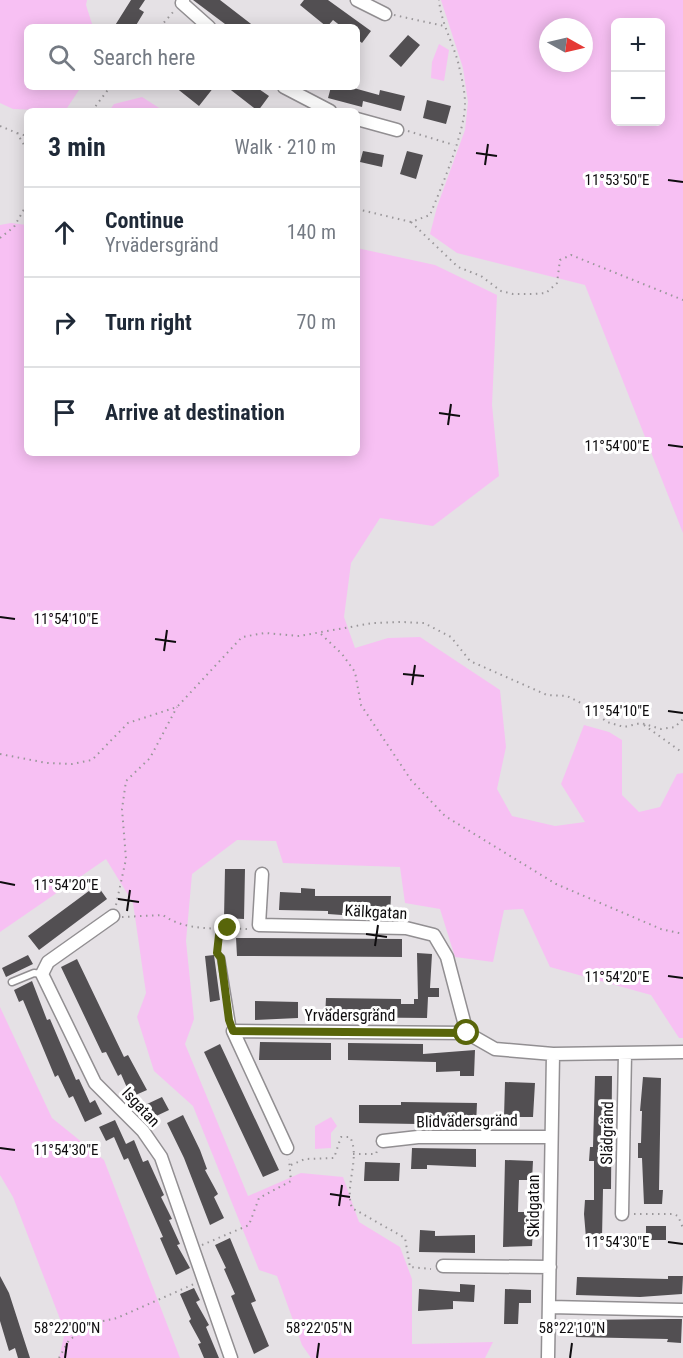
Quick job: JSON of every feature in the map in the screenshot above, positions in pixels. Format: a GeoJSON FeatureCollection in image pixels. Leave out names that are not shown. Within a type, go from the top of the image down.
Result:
{"type":"FeatureCollection","features":[{"type":"Feature","properties":{"kind":"street"},"geometry":{"type":"LineString","coordinates":[[357,0],[385,14]]}},
{"type":"Feature","properties":{"kind":"street"},"geometry":{"type":"LineString","coordinates":[[182,1],[206,24]]}},
{"type":"Feature","properties":{"kind":"street"},"geometry":{"type":"LineString","coordinates":[[290,90],[324,108]]}},
{"type":"Feature","properties":{"kind":"street"},"geometry":{"type":"LineString","coordinates":[[360,120],[398,130]]}},
{"type":"Feature","properties":{"kind":"street"},"geometry":{"type":"LineString","coordinates":[[260,925],[262,874]]}},
{"type":"Feature","properties":{"kind":"street"},"geometry":{"type":"LineString","coordinates":[[42,974],[48,962],[113,916]]}},
{"type":"Feature","properties":{"kind":"street","name":"Kälkgatan"},"geometry":{"type":"LineString","coordinates":[[260,925],[406,928],[434,935],[447,957],[467,1033]]}},
{"type":"Feature","properties":{"kind":"street","name":"Isgatan"},"geometry":{"type":"LineString","coordinates":[[42,974],[95,1083],[143,1131],[161,1157],[195,1249],[231,1358]]}},
{"type":"Feature","properties":{"kind":"street"},"geometry":{"type":"LineString","coordinates":[[233,1031],[287,1148]]}},
{"type":"Feature","properties":{"kind":"street","name":"Yrvädersgränd"},"geometry":{"type":"LineString","coordinates":[[233,1031],[467,1033]]}},
{"type":"Feature","properties":{"kind":"street"},"geometry":{"type":"LineString","coordinates":[[467,1033],[495,1049],[553,1053],[683,1052]]}},
{"type":"Feature","properties":{"kind":"street","name":"Skidgatan"},"geometry":{"type":"LineString","coordinates":[[548,1358],[553,1053]]}},
{"type":"Feature","properties":{"kind":"street","name":"Slädgränd"},"geometry":{"type":"LineString","coordinates":[[622,1214],[625,1053]]}},
{"type":"Feature","properties":{"kind":"street","name":"Blidvädersgränd"},"geometry":{"type":"LineString","coordinates":[[383,1141],[418,1137],[550,1137]]}},
{"type":"Feature","properties":{"kind":"street"},"geometry":{"type":"LineString","coordinates":[[443,1266],[550,1267]]}},
{"type":"Feature","properties":{"kind":"street"},"geometry":{"type":"LineString","coordinates":[[550,1308],[683,1310]]}},
{"type":"Feature","properties":{"kind":"lane"},"geometry":{"type":"LineString","coordinates":[[221,958],[229,1020],[233,1031]]}},
{"type":"Feature","properties":{"kind":"lane"},"geometry":{"type":"LineString","coordinates":[[12,982],[34,973],[42,974]]}},
{"type":"Feature","properties":{"kind":"path"},"geometry":{"type":"LineString","coordinates":[[411,222],[430,215],[454,145],[465,104],[458,62],[444,26],[439,0]]}},
{"type":"Feature","properties":{"kind":"path"},"geometry":{"type":"LineString","coordinates":[[163,24],[182,1]]}},
{"type":"Feature","properties":{"kind":"path"},"geometry":{"type":"LineString","coordinates":[[385,14],[444,26]]}},
{"type":"Feature","properties":{"kind":"path"},"geometry":{"type":"LineString","coordinates":[[94,108],[108,90]]}},
{"type":"Feature","properties":{"kind":"path"},"geometry":{"type":"LineString","coordinates":[[0,126],[24,135]]}},
{"type":"Feature","properties":{"kind":"path"},"geometry":{"type":"LineString","coordinates":[[398,130],[454,145]]}},
{"type":"Feature","properties":{"kind":"path"},"geometry":{"type":"LineString","coordinates":[[16,133],[24,145]]}},
{"type":"Feature","properties":{"kind":"path"},"geometry":{"type":"LineString","coordinates":[[0,238],[14,227],[24,209]]}},
{"type":"Feature","properties":{"kind":"path"},"geometry":{"type":"LineString","coordinates":[[360,210],[411,222],[458,267],[481,276],[501,291],[513,294],[546,292],[557,283],[560,260],[571,255],[683,300]]}},
{"type":"Feature","properties":{"kind":"path"},"geometry":{"type":"LineString","coordinates":[[260,925],[252,929],[199,928],[163,915],[126,918],[113,916],[126,859],[122,809],[126,781],[150,758],[177,707],[242,637],[265,633],[299,636],[321,634],[373,623],[423,623],[451,638],[470,661],[547,695],[567,696],[607,722],[624,727],[640,723],[662,729],[675,727],[683,719]]}},
{"type":"Feature","properties":{"kind":"path"},"geometry":{"type":"LineString","coordinates":[[321,634],[342,654],[355,672],[361,705],[411,780],[445,816],[556,884],[661,929],[683,934]]}},
{"type":"Feature","properties":{"kind":"path"},"geometry":{"type":"LineString","coordinates":[[0,753],[47,763],[72,764],[92,760],[128,723],[177,707]]}},
{"type":"Feature","properties":{"kind":"path"},"geometry":{"type":"LineString","coordinates":[[640,723],[683,753]]}},
{"type":"Feature","properties":{"kind":"path"},"geometry":{"type":"LineString","coordinates":[[221,958],[217,953],[218,940],[222,931],[228,928]]}},
{"type":"Feature","properties":{"kind":"path"},"geometry":{"type":"LineString","coordinates":[[291,1165],[305,1159],[334,1158],[339,1141],[344,1135],[351,1139],[352,1208],[405,1238],[410,1267],[434,1269],[443,1266]]}},
{"type":"Feature","properties":{"kind":"path"},"geometry":{"type":"LineString","coordinates":[[353,1154],[376,1154],[383,1141]]}},
{"type":"Feature","properties":{"kind":"path"},"geometry":{"type":"LineString","coordinates":[[195,1249],[249,1225],[259,1198],[290,1183],[291,1165],[287,1148]]}},
{"type":"Feature","properties":{"kind":"path"},"geometry":{"type":"LineString","coordinates":[[622,1214],[673,1214],[678,1216],[683,1228]]}},
{"type":"Feature","properties":{"kind":"path"},"geometry":{"type":"LineString","coordinates":[[59,1358],[69,1340],[94,1323],[117,1318],[205,1280]]}},
{"type":"Feature","properties":{"kind":"shaded area"},"geometry":{"type":"Polygon","coordinates":[[[0,0],[87,0],[86,5],[92,24],[24,24],[24,90],[79,90],[67,108],[13,109],[0,103],[0,0]]]}},
{"type":"Feature","properties":{"kind":"shaded area"},"geometry":{"type":"Polygon","coordinates":[[[441,0],[683,0],[683,533],[585,285],[457,253],[430,234],[437,207],[465,130],[468,102],[463,68],[441,0]]]}},
{"type":"Feature","properties":{"kind":"shaded area"},"geometry":{"type":"Polygon","coordinates":[[[439,44],[449,50],[444,81],[431,78],[432,62],[439,44]]]}},
{"type":"Feature","properties":{"kind":"shaded area"},"geometry":{"type":"Polygon","coordinates":[[[142,97],[159,108],[111,108],[114,104],[142,97]]]}},
{"type":"Feature","properties":{"kind":"shaded area"},"geometry":{"type":"Polygon","coordinates":[[[11,223],[24,225],[24,456],[360,456],[360,249],[435,265],[497,295],[492,405],[499,476],[433,526],[380,518],[351,563],[344,617],[355,648],[388,638],[420,637],[500,690],[506,747],[497,789],[512,816],[555,826],[585,822],[561,784],[584,725],[609,732],[622,740],[622,795],[639,812],[660,807],[677,774],[683,773],[683,1038],[679,1038],[651,995],[550,967],[523,909],[504,910],[493,962],[455,957],[440,909],[405,903],[400,867],[283,863],[276,841],[237,840],[192,874],[186,941],[194,1019],[185,1044],[248,1196],[301,1173],[343,1177],[359,1222],[400,1247],[412,1279],[412,1344],[493,1342],[485,1358],[311,1358],[302,1345],[277,1276],[259,1270],[193,1106],[154,1071],[137,1017],[146,993],[133,903],[106,859],[0,932],[0,225],[11,223]]]}},
{"type":"Feature","properties":{"kind":"shaded area"},"geometry":{"type":"Polygon","coordinates":[[[0,1007],[52,1118],[104,1160],[180,1358],[59,1358],[65,1332],[13,1197],[0,1175],[0,1007]]]}},
{"type":"Feature","properties":{"kind":"shaded area"},"geometry":{"type":"Polygon","coordinates":[[[331,1117],[337,1126],[331,1133],[331,1148],[315,1149],[315,1126],[331,1117]]]}},
{"type":"Feature","properties":{"kind":"building"},"geometry":{"type":"Polygon","coordinates":[[[131,0],[145,0],[139,9],[144,12],[137,24],[116,24],[131,0]]]}},
{"type":"Feature","properties":{"kind":"building"},"geometry":{"type":"Polygon","coordinates":[[[193,0],[220,0],[251,24],[225,24],[193,0]]]}},
{"type":"Feature","properties":{"kind":"building"},"geometry":{"type":"Polygon","coordinates":[[[304,0],[328,0],[371,31],[362,43],[360,41],[360,24],[338,24],[333,20],[330,24],[323,24],[300,5],[304,0]]]}},
{"type":"Feature","properties":{"kind":"building"},"geometry":{"type":"Polygon","coordinates":[[[408,35],[420,45],[401,67],[389,56],[408,35]]]}},
{"type":"Feature","properties":{"kind":"building"},"geometry":{"type":"Polygon","coordinates":[[[179,90],[212,90],[199,106],[179,90]]]}},
{"type":"Feature","properties":{"kind":"building"},"geometry":{"type":"Polygon","coordinates":[[[231,90],[260,90],[269,96],[260,108],[254,108],[231,90]]]}},
{"type":"Feature","properties":{"kind":"building"},"geometry":{"type":"Polygon","coordinates":[[[330,90],[360,90],[379,95],[380,90],[405,96],[401,111],[363,101],[362,107],[328,98],[330,90]]]}},
{"type":"Feature","properties":{"kind":"building"},"geometry":{"type":"Polygon","coordinates":[[[427,100],[451,106],[446,124],[423,118],[427,100]]]}},
{"type":"Feature","properties":{"kind":"building"},"geometry":{"type":"Polygon","coordinates":[[[363,151],[384,155],[382,167],[360,162],[363,151]]]}},
{"type":"Feature","properties":{"kind":"building"},"geometry":{"type":"Polygon","coordinates":[[[407,151],[423,155],[416,179],[400,174],[407,151]]]}},
{"type":"Feature","properties":{"kind":"building"},"geometry":{"type":"Polygon","coordinates":[[[225,869],[245,869],[244,919],[224,918],[225,869]]]}},
{"type":"Feature","properties":{"kind":"building"},"geometry":{"type":"Polygon","coordinates":[[[97,885],[107,899],[39,950],[28,936],[97,885]]]}},
{"type":"Feature","properties":{"kind":"building"},"geometry":{"type":"Polygon","coordinates":[[[301,888],[315,889],[315,896],[391,896],[390,914],[342,913],[342,915],[328,914],[328,911],[279,910],[280,892],[301,893],[301,888]]]}},
{"type":"Feature","properties":{"kind":"building"},"geometry":{"type":"Polygon","coordinates":[[[236,938],[402,939],[402,957],[237,956],[236,938]]]}},
{"type":"Feature","properties":{"kind":"building"},"geometry":{"type":"Polygon","coordinates":[[[417,953],[432,954],[430,988],[439,988],[439,997],[428,997],[427,1018],[325,1017],[326,998],[401,999],[401,1004],[414,1004],[414,999],[418,999],[417,953]]]}},
{"type":"Feature","properties":{"kind":"building"},"geometry":{"type":"Polygon","coordinates":[[[28,955],[33,964],[6,977],[2,968],[28,955]]]}},
{"type":"Feature","properties":{"kind":"building"},"geometry":{"type":"Polygon","coordinates":[[[214,955],[220,1000],[210,1002],[205,956],[214,955]]]}},
{"type":"Feature","properties":{"kind":"building"},"geometry":{"type":"Polygon","coordinates":[[[77,959],[124,1057],[128,1055],[147,1090],[131,1097],[121,1074],[118,1076],[106,1052],[102,1053],[61,967],[77,959]]]}},
{"type":"Feature","properties":{"kind":"building"},"geometry":{"type":"Polygon","coordinates":[[[32,981],[47,1020],[50,1019],[76,1080],[79,1079],[90,1103],[95,1100],[102,1114],[85,1122],[73,1096],[69,1098],[58,1075],[55,1077],[23,1000],[19,1002],[14,990],[32,981]]]}},
{"type":"Feature","properties":{"kind":"building"},"geometry":{"type":"Polygon","coordinates":[[[255,1001],[298,1002],[298,1018],[255,1020],[255,1001]]]}},
{"type":"Feature","properties":{"kind":"building"},"geometry":{"type":"Polygon","coordinates":[[[260,1042],[331,1043],[331,1060],[259,1060],[260,1042]]]}},
{"type":"Feature","properties":{"kind":"building"},"geometry":{"type":"Polygon","coordinates":[[[348,1043],[423,1044],[423,1054],[475,1050],[474,1076],[460,1076],[460,1071],[436,1072],[436,1062],[348,1060],[348,1043]]]}},
{"type":"Feature","properties":{"kind":"building"},"geometry":{"type":"Polygon","coordinates":[[[220,1044],[279,1170],[263,1177],[204,1052],[220,1044]]]}},
{"type":"Feature","properties":{"kind":"building"},"geometry":{"type":"Polygon","coordinates":[[[595,1076],[612,1076],[611,1189],[603,1189],[602,1238],[586,1238],[585,1200],[594,1200],[594,1161],[589,1161],[590,1147],[593,1147],[595,1076]]]}},
{"type":"Feature","properties":{"kind":"building"},"geometry":{"type":"Polygon","coordinates":[[[643,1077],[661,1078],[659,1190],[663,1190],[662,1204],[644,1204],[642,1158],[638,1158],[638,1143],[641,1143],[642,1111],[640,1111],[643,1077]]]}},
{"type":"Feature","properties":{"kind":"building"},"geometry":{"type":"Polygon","coordinates":[[[505,1082],[535,1083],[533,1117],[504,1117],[505,1082]]]}},
{"type":"Feature","properties":{"kind":"building"},"geometry":{"type":"Polygon","coordinates":[[[162,1097],[169,1110],[152,1118],[145,1105],[162,1097]]]}},
{"type":"Feature","properties":{"kind":"building"},"geometry":{"type":"Polygon","coordinates":[[[401,1102],[477,1103],[476,1125],[359,1123],[359,1105],[401,1105],[401,1102]]]}},
{"type":"Feature","properties":{"kind":"building"},"geometry":{"type":"Polygon","coordinates":[[[183,1115],[200,1150],[207,1169],[205,1170],[218,1194],[214,1197],[224,1218],[210,1225],[184,1158],[167,1123],[183,1115]]]}},
{"type":"Feature","properties":{"kind":"building"},"geometry":{"type":"Polygon","coordinates":[[[115,1120],[126,1144],[134,1140],[143,1162],[148,1160],[164,1195],[161,1197],[172,1219],[169,1220],[180,1244],[177,1245],[190,1268],[176,1275],[160,1238],[163,1237],[128,1158],[124,1160],[114,1137],[106,1141],[99,1127],[115,1120]]]}},
{"type":"Feature","properties":{"kind":"building"},"geometry":{"type":"Polygon","coordinates":[[[412,1148],[476,1149],[476,1167],[427,1165],[427,1169],[411,1169],[412,1148]]]}},
{"type":"Feature","properties":{"kind":"building"},"geometry":{"type":"Polygon","coordinates":[[[505,1160],[533,1161],[532,1180],[519,1180],[518,1212],[534,1212],[532,1246],[503,1247],[505,1160]]]}},
{"type":"Feature","properties":{"kind":"building"},"geometry":{"type":"Polygon","coordinates":[[[365,1162],[400,1163],[399,1181],[364,1181],[365,1162]]]}},
{"type":"Feature","properties":{"kind":"building"},"geometry":{"type":"Polygon","coordinates":[[[646,1226],[666,1226],[666,1240],[646,1240],[646,1226]]]}},
{"type":"Feature","properties":{"kind":"building"},"geometry":{"type":"Polygon","coordinates":[[[420,1230],[435,1231],[435,1236],[475,1235],[475,1253],[419,1252],[420,1230]]]}},
{"type":"Feature","properties":{"kind":"building"},"geometry":{"type":"Polygon","coordinates":[[[230,1238],[256,1301],[251,1303],[269,1346],[254,1354],[231,1296],[235,1294],[224,1269],[226,1268],[215,1245],[230,1238]]]}},
{"type":"Feature","properties":{"kind":"building"},"geometry":{"type":"Polygon","coordinates":[[[0,1276],[9,1293],[30,1358],[18,1358],[15,1348],[9,1351],[0,1321],[0,1276]]]}},
{"type":"Feature","properties":{"kind":"building"},"geometry":{"type":"Polygon","coordinates":[[[668,1276],[683,1276],[682,1294],[640,1297],[576,1295],[577,1277],[668,1279],[668,1276]]]}},
{"type":"Feature","properties":{"kind":"building"},"geometry":{"type":"Polygon","coordinates":[[[460,1284],[475,1285],[474,1302],[453,1301],[453,1309],[418,1311],[419,1289],[460,1292],[460,1284]]]}},
{"type":"Feature","properties":{"kind":"building"},"geometry":{"type":"Polygon","coordinates":[[[194,1288],[200,1300],[196,1302],[209,1325],[206,1327],[219,1358],[204,1358],[198,1344],[201,1343],[189,1321],[191,1319],[180,1294],[194,1288]]]}},
{"type":"Feature","properties":{"kind":"building"},"geometry":{"type":"Polygon","coordinates":[[[505,1289],[531,1290],[531,1303],[519,1303],[518,1324],[504,1324],[505,1289]]]}},
{"type":"Feature","properties":{"kind":"building"},"geometry":{"type":"Polygon","coordinates":[[[682,1319],[681,1343],[667,1342],[668,1339],[576,1337],[576,1320],[682,1319]]]}},
{"type":"Feature","properties":{"kind":"route"},"geometry":{"type":"LineString","coordinates":[[228,928],[219,935],[217,953],[221,958],[229,1020],[233,1031],[467,1033]]}}]}
